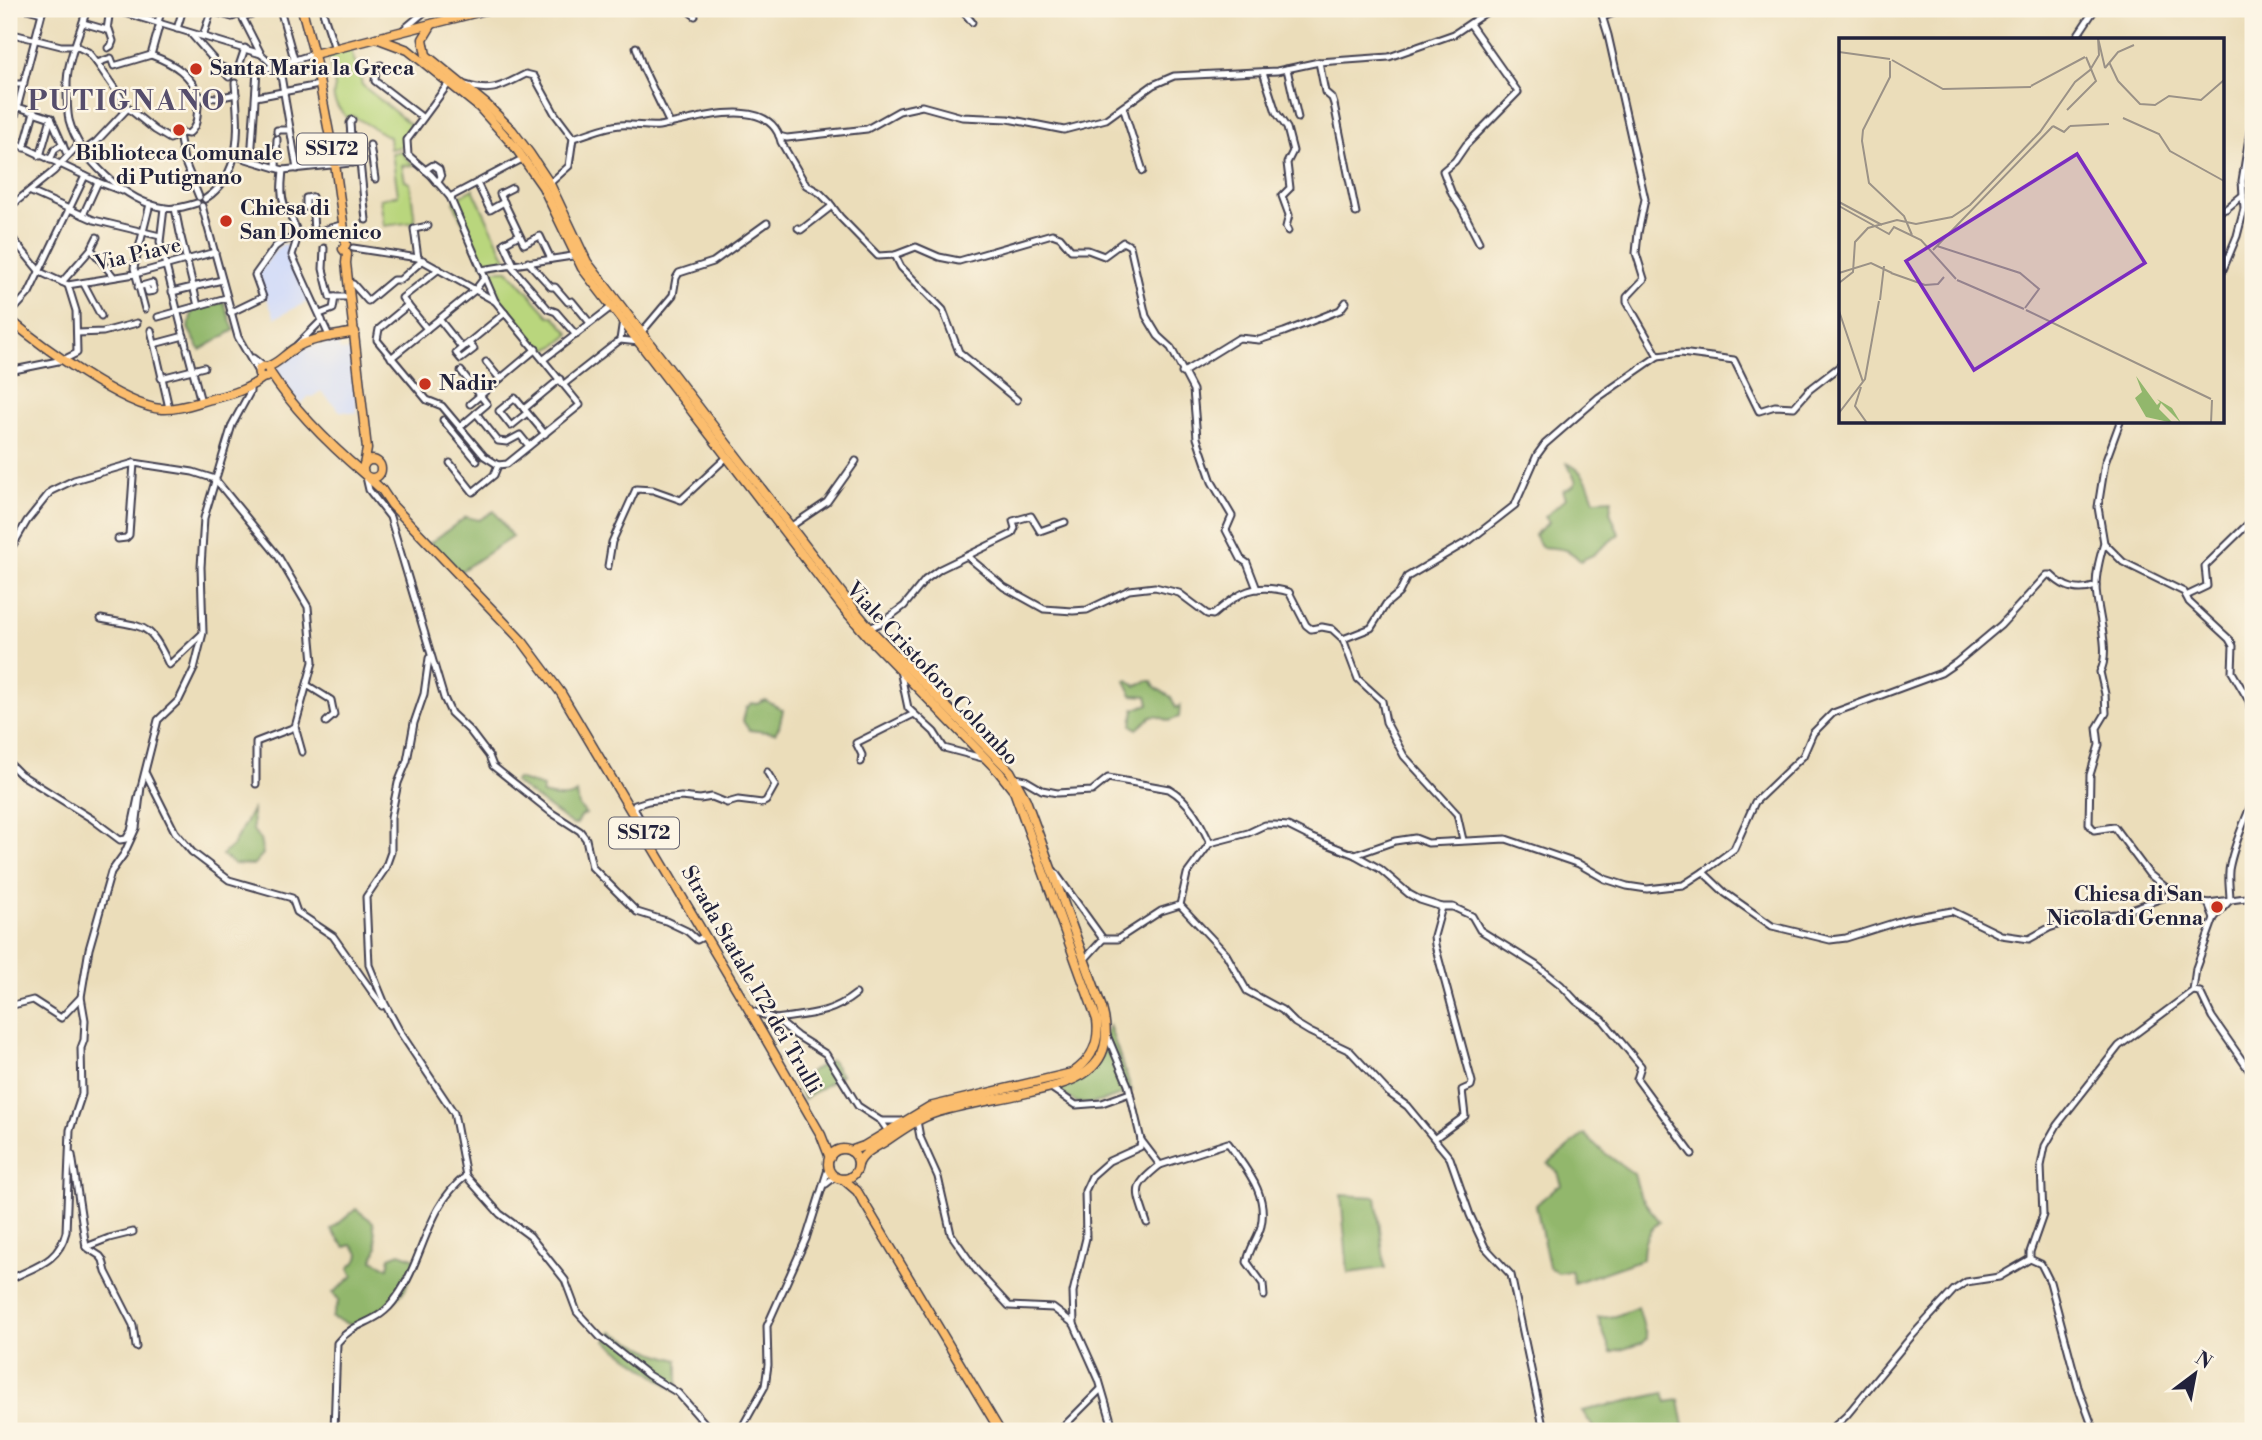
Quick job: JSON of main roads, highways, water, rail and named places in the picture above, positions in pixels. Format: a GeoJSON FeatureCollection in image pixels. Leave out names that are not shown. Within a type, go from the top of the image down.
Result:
{"type":"FeatureCollection","features":[{"type":"Feature","properties":{"kind":"main road"},"geometry":{"type":"LineString","coordinates":[[302,9],[314,54],[490,9]]}},
{"type":"Feature","properties":{"kind":"main road"},"geometry":{"type":"LineString","coordinates":[[422,39],[432,24]]}},
{"type":"Feature","properties":{"kind":"main road"},"geometry":{"type":"LineString","coordinates":[[419,27],[423,57]]}},
{"type":"Feature","properties":{"kind":"main road","name":"Viale Cristoforo Colombo"},"geometry":{"type":"LineString","coordinates":[[376,38],[399,45],[423,57],[486,104],[523,158],[547,185]]}},
{"type":"Feature","properties":{"kind":"main road","name":"SS172"},"geometry":{"type":"LineString","coordinates":[[314,54],[334,164],[341,225],[349,249],[348,283],[367,449],[366,462]]}},
{"type":"Feature","properties":{"kind":"main road","name":"Viale Cristoforo Colombo"},"geometry":{"type":"LineString","coordinates":[[423,57],[449,83],[498,121],[530,153],[578,255],[640,338],[790,527],[866,630],[1011,780],[1026,800],[1102,1008],[1106,1032],[1100,1055],[1088,1072],[1072,1082],[950,1109],[916,1121],[868,1152],[859,1160],[857,1168]]}},
{"type":"Feature","properties":{"kind":"main road","name":"Viale Cristoforo Colombo"},"geometry":{"type":"LineString","coordinates":[[614,304],[623,320],[640,338]]}},
{"type":"Feature","properties":{"kind":"main road"},"geometry":{"type":"LineString","coordinates":[[9,317],[62,360],[129,398],[158,408],[201,402],[252,386],[264,372],[295,348],[355,332]]}},
{"type":"Feature","properties":{"kind":"main road"},"geometry":{"type":"LineString","coordinates":[[264,372],[345,457],[372,477]]}},
{"type":"Feature","properties":{"kind":"main road","name":"Viale Cristoforo Colombo"},"geometry":{"type":"LineString","coordinates":[[711,429],[727,457],[900,670],[1011,780],[1097,1020],[1096,1044],[1081,1068],[1062,1077],[929,1107],[864,1146],[846,1150]]}},
{"type":"Feature","properties":{"kind":"main road"},"geometry":{"type":"LineString","coordinates":[[345,457],[355,463],[380,465],[372,477]]}},
{"type":"Feature","properties":{"kind":"main road"},"geometry":{"type":"LineString","coordinates":[[366,462],[372,477],[392,505]]}},
{"type":"Feature","properties":{"kind":"main road","name":"Strada Statale 172 dei Trulli"},"geometry":{"type":"LineString","coordinates":[[372,477],[392,505],[523,642],[561,693],[821,1135],[829,1162]]}},
{"type":"Feature","properties":{"kind":"main road","name":"Strada Statale 172 dei Trulli"},"geometry":{"type":"LineString","coordinates":[[821,1135],[833,1145],[846,1150]]}},
{"type":"Feature","properties":{"kind":"main road"},"geometry":{"type":"LineString","coordinates":[[857,1191],[856,1156],[846,1150],[835,1152],[829,1162],[839,1178],[857,1191],[1000,1431]]}},
{"type":"Feature","properties":{"kind":"main road"},"geometry":{"type":"LineString","coordinates":[[839,1178],[852,1176],[857,1168]]}},
{"type":"Feature","properties":{"kind":"place","name":"Santa Maria la Greca"},"geometry":{"type":"Point","coordinates":[196,69]}},
{"type":"Feature","properties":{"kind":"place","name":"Biblioteca Comunale di Putignano"},"geometry":{"type":"Point","coordinates":[179,130]}},
{"type":"Feature","properties":{"kind":"place","name":"Chiesa di San Domenico"},"geometry":{"type":"Point","coordinates":[226,221]}},
{"type":"Feature","properties":{"kind":"place","name":"Nadir"},"geometry":{"type":"Point","coordinates":[425,384]}},
{"type":"Feature","properties":{"kind":"place","name":"Chiesa di San Nicola di Genna"},"geometry":{"type":"Point","coordinates":[2217,907]}},
{"type":"Feature","properties":{"kind":"district","name":"PUTIGNANO"},"geometry":{"type":"Point","coordinates":[127,101]}}]}
